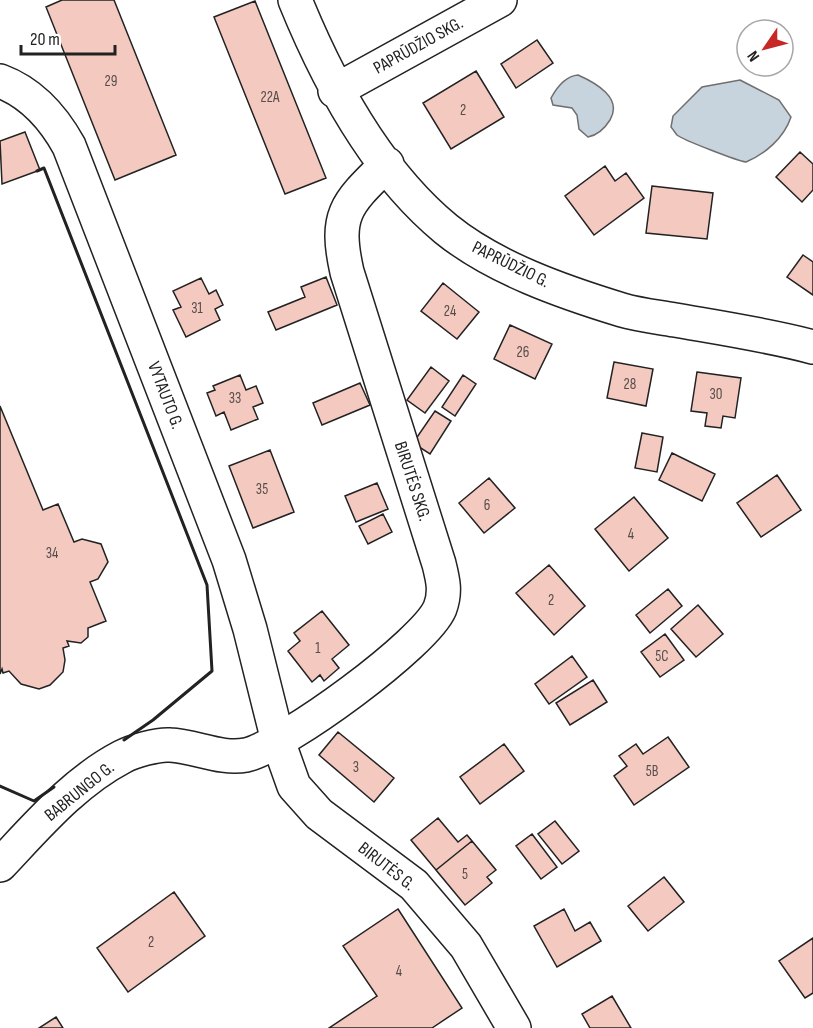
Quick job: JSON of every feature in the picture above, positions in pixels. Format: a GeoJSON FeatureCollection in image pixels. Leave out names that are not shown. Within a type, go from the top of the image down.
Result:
{"type":"FeatureCollection","features":[{"type":"Feature","properties":{"kind":"street","name":"PAPRŪDŽIO G."},"geometry":{"type":"LineString","coordinates":[[295,0],[335,91],[387,164],[415,199],[446,229],[479,252],[526,274],[623,310],[783,339],[813,347]]}},
{"type":"Feature","properties":{"kind":"street","name":"PAPRŪDŽIO SKG."},"geometry":{"type":"LineString","coordinates":[[335,91],[500,0]]}},
{"type":"Feature","properties":{"kind":"street","name":"VYTAUTO G."},"geometry":{"type":"LineString","coordinates":[[0,81],[14,86],[37,104],[56,123],[69,146],[230,560],[278,741]]}},
{"type":"Feature","properties":{"kind":"street","name":"BIRUTĖS SKG."},"geometry":{"type":"LineString","coordinates":[[278,741],[354,690],[426,629],[439,609],[445,588],[339,240],[342,220],[352,201],[387,164]]}},
{"type":"Feature","properties":{"kind":"street","name":"BABRUNGO G."},"geometry":{"type":"LineString","coordinates":[[0,865],[71,792],[123,756],[168,744],[226,755],[247,754],[278,741]]}},
{"type":"Feature","properties":{"kind":"street","name":"BIRUTĖS G."},"geometry":{"type":"LineString","coordinates":[[278,741],[294,786],[308,804],[414,885],[466,946],[514,1028]]}},
{"type":"Feature","properties":{"kind":"shaded area"},"geometry":{"type":"Polygon","coordinates":[[[578,75],[606,92],[613,105],[613,112],[606,126],[598,133],[588,137],[579,129],[577,115],[572,108],[553,105],[551,98],[562,83],[578,75]]]}},
{"type":"Feature","properties":{"kind":"shaded area"},"geometry":{"type":"Polygon","coordinates":[[[740,80],[779,100],[791,117],[784,132],[773,144],[760,155],[746,162],[677,135],[671,127],[673,116],[702,87],[740,80]]]}},
{"type":"Feature","properties":{"kind":"building"},"geometry":{"type":"Polygon","coordinates":[[[62,0],[114,0],[176,155],[115,180],[46,7],[62,0]]]}},
{"type":"Feature","properties":{"kind":"building"},"geometry":{"type":"Polygon","coordinates":[[[255,1],[326,178],[285,194],[214,17],[255,1]]]}},
{"type":"Feature","properties":{"kind":"building"},"geometry":{"type":"Polygon","coordinates":[[[537,40],[553,63],[516,88],[501,64],[537,40]]]}},
{"type":"Feature","properties":{"kind":"building"},"geometry":{"type":"Polygon","coordinates":[[[476,71],[504,117],[451,149],[423,103],[476,71]]]}},
{"type":"Feature","properties":{"kind":"building"},"geometry":{"type":"Polygon","coordinates":[[[25,132],[40,170],[2,184],[0,141],[25,132]]]}},
{"type":"Feature","properties":{"kind":"building"},"geometry":{"type":"Polygon","coordinates":[[[800,152],[813,164],[813,190],[802,202],[776,177],[800,152]]]}},
{"type":"Feature","properties":{"kind":"building"},"geometry":{"type":"Polygon","coordinates":[[[605,166],[615,181],[626,173],[644,198],[594,235],[565,196],[605,166]]]}},
{"type":"Feature","properties":{"kind":"building"},"geometry":{"type":"Polygon","coordinates":[[[652,186],[713,193],[707,239],[646,233],[652,186]]]}},
{"type":"Feature","properties":{"kind":"building"},"geometry":{"type":"Polygon","coordinates":[[[803,255],[813,262],[813,295],[787,277],[803,255]]]}},
{"type":"Feature","properties":{"kind":"building"},"geometry":{"type":"Polygon","coordinates":[[[326,277],[337,305],[276,330],[268,312],[305,297],[301,287],[326,277]]]}},
{"type":"Feature","properties":{"kind":"building"},"geometry":{"type":"Polygon","coordinates":[[[201,278],[209,294],[216,290],[223,305],[215,309],[220,320],[186,337],[173,310],[181,307],[173,291],[201,278]]]}},
{"type":"Feature","properties":{"kind":"building"},"geometry":{"type":"Polygon","coordinates":[[[443,283],[479,312],[457,339],[421,311],[443,283]]]}},
{"type":"Feature","properties":{"kind":"building"},"geometry":{"type":"Polygon","coordinates":[[[510,325],[552,344],[535,379],[494,359],[510,325]]]}},
{"type":"Feature","properties":{"kind":"building"},"geometry":{"type":"Polygon","coordinates":[[[614,362],[653,369],[646,406],[607,398],[614,362]]]}},
{"type":"Feature","properties":{"kind":"building"},"geometry":{"type":"Polygon","coordinates":[[[431,367],[449,381],[425,413],[407,400],[431,367]]]}},
{"type":"Feature","properties":{"kind":"building"},"geometry":{"type":"Polygon","coordinates":[[[697,372],[741,378],[735,418],[723,416],[721,428],[705,426],[707,413],[691,411],[697,372]]]}},
{"type":"Feature","properties":{"kind":"building"},"geometry":{"type":"Polygon","coordinates":[[[240,375],[246,390],[256,386],[263,403],[253,407],[258,419],[231,430],[224,412],[216,416],[207,393],[215,390],[213,386],[240,375]]]}},
{"type":"Feature","properties":{"kind":"building"},"geometry":{"type":"Polygon","coordinates":[[[463,375],[476,384],[455,416],[442,407],[463,375]]]}},
{"type":"Feature","properties":{"kind":"building"},"geometry":{"type":"Polygon","coordinates":[[[360,383],[370,405],[322,425],[313,403],[360,383]]]}},
{"type":"Feature","properties":{"kind":"building"},"geometry":{"type":"Polygon","coordinates":[[[0,406],[43,510],[58,504],[74,542],[82,539],[101,544],[108,562],[98,579],[90,582],[106,621],[88,628],[88,637],[81,643],[67,641],[69,646],[63,648],[65,660],[63,672],[50,685],[39,689],[21,684],[9,671],[3,673],[2,669],[0,674],[0,406]]]}},
{"type":"Feature","properties":{"kind":"building"},"geometry":{"type":"Polygon","coordinates":[[[435,411],[451,421],[430,454],[413,443],[435,411]]]}},
{"type":"Feature","properties":{"kind":"building"},"geometry":{"type":"Polygon","coordinates":[[[642,433],[663,437],[657,472],[635,468],[642,433]]]}},
{"type":"Feature","properties":{"kind":"building"},"geometry":{"type":"Polygon","coordinates":[[[270,450],[294,512],[253,528],[229,466],[270,450]]]}},
{"type":"Feature","properties":{"kind":"building"},"geometry":{"type":"Polygon","coordinates":[[[672,453],[715,474],[702,501],[659,480],[672,453]]]}},
{"type":"Feature","properties":{"kind":"building"},"geometry":{"type":"Polygon","coordinates":[[[777,475],[801,510],[761,537],[737,503],[777,475]]]}},
{"type":"Feature","properties":{"kind":"building"},"geometry":{"type":"Polygon","coordinates":[[[489,478],[515,508],[484,533],[459,503],[489,478]]]}},
{"type":"Feature","properties":{"kind":"building"},"geometry":{"type":"Polygon","coordinates":[[[377,483],[388,509],[356,522],[345,496],[377,483]]]}},
{"type":"Feature","properties":{"kind":"building"},"geometry":{"type":"Polygon","coordinates":[[[634,497],[668,538],[629,571],[595,529],[634,497]]]}},
{"type":"Feature","properties":{"kind":"building"},"geometry":{"type":"Polygon","coordinates":[[[383,514],[392,532],[368,544],[359,526],[383,514]]]}},
{"type":"Feature","properties":{"kind":"building"},"geometry":{"type":"Polygon","coordinates":[[[549,565],[585,606],[554,635],[516,593],[549,565]]]}},
{"type":"Feature","properties":{"kind":"building"},"geometry":{"type":"Polygon","coordinates":[[[668,589],[682,606],[650,633],[636,615],[668,589]]]}},
{"type":"Feature","properties":{"kind":"building"},"geometry":{"type":"Polygon","coordinates":[[[698,605],[723,634],[696,657],[671,629],[698,605]]]}},
{"type":"Feature","properties":{"kind":"building"},"geometry":{"type":"Polygon","coordinates":[[[322,611],[349,645],[332,659],[339,668],[324,681],[320,675],[312,682],[288,651],[300,641],[294,633],[322,611]]]}},
{"type":"Feature","properties":{"kind":"building"},"geometry":{"type":"Polygon","coordinates":[[[665,634],[684,660],[660,677],[641,652],[665,634]]]}},
{"type":"Feature","properties":{"kind":"building"},"geometry":{"type":"Polygon","coordinates":[[[572,656],[587,677],[549,704],[535,684],[572,656]]]}},
{"type":"Feature","properties":{"kind":"building"},"geometry":{"type":"Polygon","coordinates":[[[593,680],[607,702],[570,725],[556,703],[593,680]]]}},
{"type":"Feature","properties":{"kind":"building"},"geometry":{"type":"Polygon","coordinates":[[[338,732],[394,778],[374,802],[319,755],[338,732]]]}},
{"type":"Feature","properties":{"kind":"building"},"geometry":{"type":"Polygon","coordinates":[[[668,737],[689,767],[634,805],[614,776],[627,766],[619,756],[636,744],[643,754],[668,737]]]}},
{"type":"Feature","properties":{"kind":"building"},"geometry":{"type":"Polygon","coordinates":[[[504,744],[524,771],[480,804],[460,777],[504,744]]]}},
{"type":"Feature","properties":{"kind":"building"},"geometry":{"type":"Polygon","coordinates":[[[438,818],[458,842],[467,835],[472,841],[436,870],[411,840],[438,818]]]}},
{"type":"Feature","properties":{"kind":"building"},"geometry":{"type":"Polygon","coordinates":[[[555,821],[579,851],[562,864],[538,834],[555,821]]]}},
{"type":"Feature","properties":{"kind":"building"},"geometry":{"type":"Polygon","coordinates":[[[532,834],[557,867],[541,879],[516,846],[532,834]]]}},
{"type":"Feature","properties":{"kind":"building"},"geometry":{"type":"Polygon","coordinates":[[[472,841],[496,870],[487,877],[492,883],[465,905],[436,870],[472,841]]]}},
{"type":"Feature","properties":{"kind":"building"},"geometry":{"type":"Polygon","coordinates":[[[664,877],[684,902],[648,931],[628,906],[664,877]]]}},
{"type":"Feature","properties":{"kind":"building"},"geometry":{"type":"Polygon","coordinates":[[[174,892],[205,936],[128,992],[97,948],[174,892]]]}},
{"type":"Feature","properties":{"kind":"building"},"geometry":{"type":"Polygon","coordinates":[[[398,909],[462,1008],[432,1028],[329,1028],[377,996],[343,946],[398,909]]]}},
{"type":"Feature","properties":{"kind":"building"},"geometry":{"type":"Polygon","coordinates":[[[564,909],[575,931],[590,922],[601,941],[557,967],[534,926],[564,909]]]}},
{"type":"Feature","properties":{"kind":"building"},"geometry":{"type":"Polygon","coordinates":[[[813,938],[813,993],[805,998],[779,961],[813,938]]]}},
{"type":"Feature","properties":{"kind":"building"},"geometry":{"type":"Polygon","coordinates":[[[612,996],[631,1028],[590,1028],[582,1014],[612,996]]]}},
{"type":"Feature","properties":{"kind":"building"},"geometry":{"type":"Polygon","coordinates":[[[56,1017],[63,1028],[39,1028],[56,1017]]]}},
{"type":"Feature","properties":{"kind":"wall"},"geometry":{"type":"LineString","coordinates":[[37,171],[44,168],[207,585],[212,671],[153,720],[124,740]]}},
{"type":"Feature","properties":{"kind":"wall"},"geometry":{"type":"LineString","coordinates":[[0,786],[34,801],[54,787]]}}]}
